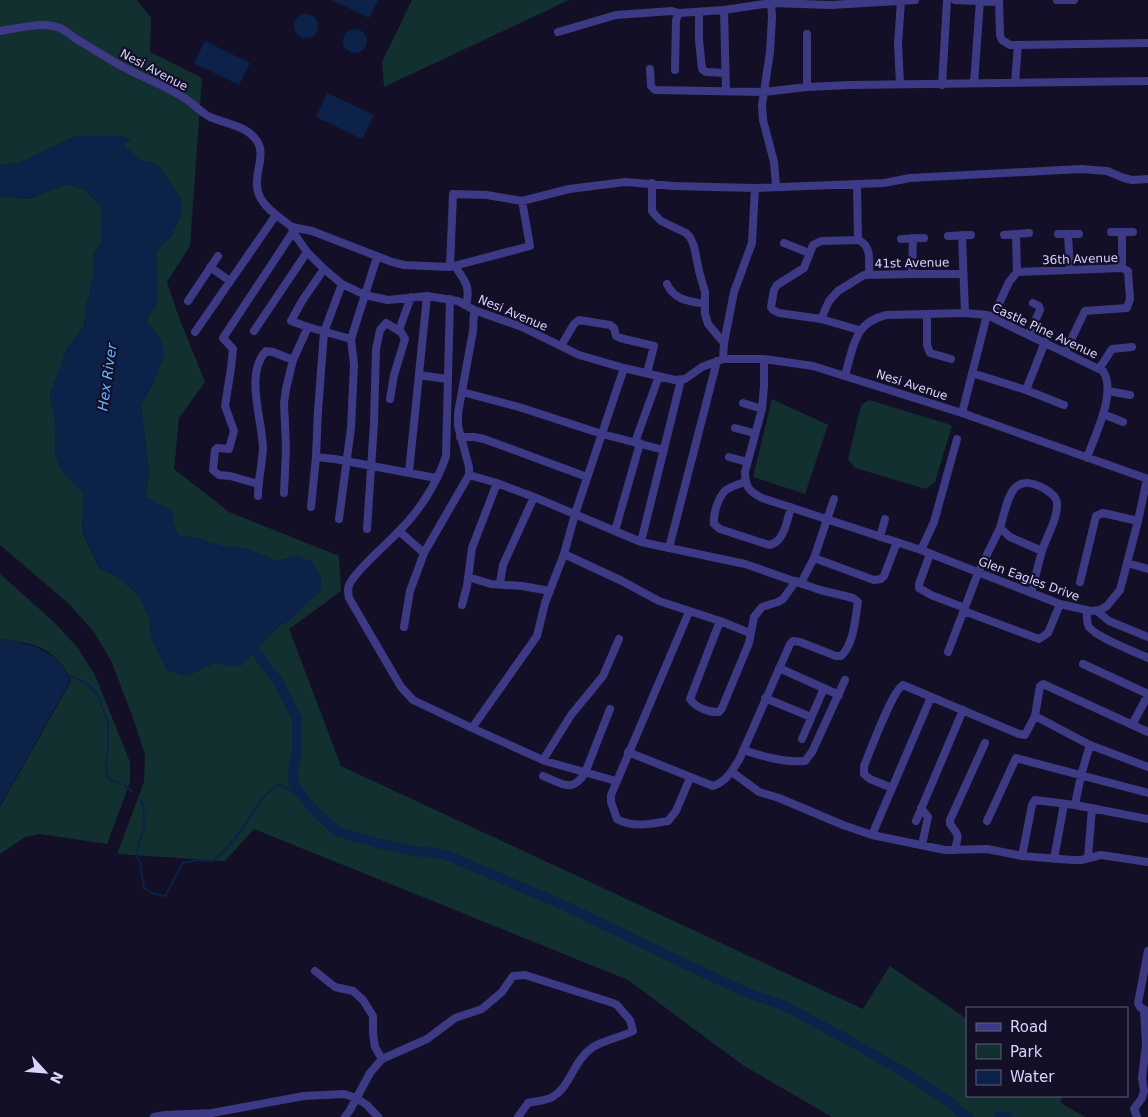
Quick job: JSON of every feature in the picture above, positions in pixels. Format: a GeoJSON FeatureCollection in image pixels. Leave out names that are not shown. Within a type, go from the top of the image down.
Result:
{"type":"FeatureCollection","features":[{"type":"Feature","properties":{"kind":"street"},"geometry":{"type":"LineString","coordinates":[[558,32],[616,15],[699,12],[771,3],[831,5],[915,0]]}},
{"type":"Feature","properties":{"kind":"street"},"geometry":{"type":"LineString","coordinates":[[942,85],[947,0]]}},
{"type":"Feature","properties":{"kind":"street"},"geometry":{"type":"LineString","coordinates":[[955,0],[999,1],[999,25],[1002,40],[1010,44],[1148,43]]}},
{"type":"Feature","properties":{"kind":"street"},"geometry":{"type":"LineString","coordinates":[[1057,0],[1074,0]]}},
{"type":"Feature","properties":{"kind":"street"},"geometry":{"type":"LineString","coordinates":[[974,84],[980,1]]}},
{"type":"Feature","properties":{"kind":"street"},"geometry":{"type":"LineString","coordinates":[[900,84],[898,44],[901,2]]}},
{"type":"Feature","properties":{"kind":"street"},"geometry":{"type":"LineString","coordinates":[[771,3],[770,52],[762,105],[763,120],[774,162],[776,186]]}},
{"type":"Feature","properties":{"kind":"street"},"geometry":{"type":"LineString","coordinates":[[724,10],[726,91]]}},
{"type":"Feature","properties":{"kind":"street"},"geometry":{"type":"LineString","coordinates":[[699,12],[702,69],[706,72],[725,73]]}},
{"type":"Feature","properties":{"kind":"street"},"geometry":{"type":"LineString","coordinates":[[675,70],[676,20],[679,13]]}},
{"type":"Feature","properties":{"kind":"street","name":"Nesi Avenue"},"geometry":{"type":"LineString","coordinates":[[0,31],[39,25],[60,28],[120,65],[187,100],[198,111],[230,123],[251,134],[258,142],[260,150],[260,163],[256,180],[257,191],[266,205],[293,230],[307,252],[324,269],[342,284],[365,295],[388,300],[427,296],[450,300],[522,327],[579,355],[624,368],[681,380],[720,360],[764,359],[801,364],[845,375],[962,413],[1147,479]]}},
{"type":"Feature","properties":{"kind":"street"},"geometry":{"type":"LineString","coordinates":[[807,34],[807,87]]}},
{"type":"Feature","properties":{"kind":"street"},"geometry":{"type":"LineString","coordinates":[[1015,83],[1018,45]]}},
{"type":"Feature","properties":{"kind":"street"},"geometry":{"type":"LineString","coordinates":[[650,69],[651,86],[655,90],[764,92],[807,87],[900,84],[942,85],[1148,81]]}},
{"type":"Feature","properties":{"kind":"street"},"geometry":{"type":"LineString","coordinates":[[466,305],[469,294],[467,283],[453,266],[453,194],[488,194],[522,201],[569,189],[626,182],[674,186],[755,188],[884,183],[910,178],[1081,169],[1107,171],[1132,180],[1148,179]]}},
{"type":"Feature","properties":{"kind":"street"},"geometry":{"type":"LineString","coordinates":[[652,183],[652,211],[661,221],[686,233],[690,237],[705,292],[705,314],[708,324],[724,342]]}},
{"type":"Feature","properties":{"kind":"street"},"geometry":{"type":"LineString","coordinates":[[857,184],[858,240]]}},
{"type":"Feature","properties":{"kind":"street"},"geometry":{"type":"LineString","coordinates":[[669,548],[720,360],[734,292],[752,243],[755,188]]}},
{"type":"Feature","properties":{"kind":"street"},"geometry":{"type":"LineString","coordinates":[[258,484],[230,476],[218,475],[213,470],[215,450],[217,448],[229,449],[234,434],[234,428],[226,406],[233,349],[223,338],[293,230],[312,231],[377,257],[404,265],[453,266],[530,246],[522,201]]}},
{"type":"Feature","properties":{"kind":"street"},"geometry":{"type":"LineString","coordinates":[[195,332],[276,215]]}},
{"type":"Feature","properties":{"kind":"street"},"geometry":{"type":"LineString","coordinates":[[1111,232],[1133,232]]}},
{"type":"Feature","properties":{"kind":"street"},"geometry":{"type":"LineString","coordinates":[[1122,232],[1122,268]]}},
{"type":"Feature","properties":{"kind":"street"},"geometry":{"type":"LineString","coordinates":[[1004,235],[1029,233]]}},
{"type":"Feature","properties":{"kind":"street"},"geometry":{"type":"LineString","coordinates":[[962,413],[990,316],[1009,282],[1017,272],[1016,234]]}},
{"type":"Feature","properties":{"kind":"street"},"geometry":{"type":"LineString","coordinates":[[1058,234],[1079,234]]}},
{"type":"Feature","properties":{"kind":"street"},"geometry":{"type":"LineString","coordinates":[[1068,234],[1070,270]]}},
{"type":"Feature","properties":{"kind":"street"},"geometry":{"type":"LineString","coordinates":[[962,235],[965,313]]}},
{"type":"Feature","properties":{"kind":"street"},"geometry":{"type":"LineString","coordinates":[[948,236],[971,235]]}},
{"type":"Feature","properties":{"kind":"street"},"geometry":{"type":"LineString","coordinates":[[912,274],[913,238]]}},
{"type":"Feature","properties":{"kind":"street"},"geometry":{"type":"LineString","coordinates":[[900,239],[924,238]]}},
{"type":"Feature","properties":{"kind":"street"},"geometry":{"type":"LineString","coordinates":[[845,375],[859,330],[820,319],[779,314],[771,306],[774,290],[777,285],[804,268],[813,245],[821,241],[858,240],[867,246],[869,275]]}},
{"type":"Feature","properties":{"kind":"street"},"geometry":{"type":"LineString","coordinates":[[784,243],[809,253]]}},
{"type":"Feature","properties":{"kind":"street"},"geometry":{"type":"LineString","coordinates":[[254,331],[307,252]]}},
{"type":"Feature","properties":{"kind":"street"},"geometry":{"type":"LineString","coordinates":[[188,301],[218,256]]}},
{"type":"Feature","properties":{"kind":"street"},"geometry":{"type":"LineString","coordinates":[[339,519],[351,428],[354,364],[350,339],[377,257]]}},
{"type":"Feature","properties":{"kind":"street"},"geometry":{"type":"LineString","coordinates":[[210,267],[230,280]]}},
{"type":"Feature","properties":{"kind":"street","name":"36th Avenue"},"geometry":{"type":"LineString","coordinates":[[1017,272],[1122,268],[1128,271],[1130,276],[1129,305],[1124,309],[1085,311],[1065,352]]}},
{"type":"Feature","properties":{"kind":"street"},"geometry":{"type":"LineString","coordinates":[[324,269],[291,321],[350,339]]}},
{"type":"Feature","properties":{"kind":"street","name":"41st Avenue"},"geometry":{"type":"LineString","coordinates":[[820,319],[829,301],[838,291],[852,281],[869,275],[963,274]]}},
{"type":"Feature","properties":{"kind":"street"},"geometry":{"type":"LineString","coordinates":[[311,507],[324,332],[342,284]]}},
{"type":"Feature","properties":{"kind":"street"},"geometry":{"type":"LineString","coordinates":[[667,284],[671,293],[677,297],[705,304]]}},
{"type":"Feature","properties":{"kind":"street"},"geometry":{"type":"LineString","coordinates":[[409,472],[427,296]]}},
{"type":"Feature","properties":{"kind":"street"},"geometry":{"type":"LineString","coordinates":[[399,330],[411,297]]}},
{"type":"Feature","properties":{"kind":"street"},"geometry":{"type":"LineString","coordinates":[[450,300],[446,456],[423,500],[399,531],[350,582],[347,589],[349,598],[401,687],[418,703],[543,760],[616,781]]}},
{"type":"Feature","properties":{"kind":"street"},"geometry":{"type":"LineString","coordinates":[[1029,334],[1040,310],[1039,306],[1033,303]]}},
{"type":"Feature","properties":{"kind":"street"},"geometry":{"type":"LineString","coordinates":[[404,627],[410,591],[424,553],[469,475],[469,467],[460,437],[458,413],[473,331],[474,310]]}},
{"type":"Feature","properties":{"kind":"street","name":"Castle Pine Avenue"},"geometry":{"type":"LineString","coordinates":[[859,330],[871,320],[886,315],[965,313],[990,316],[1099,369],[1106,376],[1108,391]]}},
{"type":"Feature","properties":{"kind":"street"},"geometry":{"type":"LineString","coordinates":[[927,315],[927,345],[930,353],[951,359]]}},
{"type":"Feature","properties":{"kind":"street"},"geometry":{"type":"LineString","coordinates":[[561,346],[574,324],[580,320],[610,325],[614,328],[618,337],[635,343],[654,346],[646,373]]}},
{"type":"Feature","properties":{"kind":"street"},"geometry":{"type":"LineString","coordinates":[[367,529],[375,406],[376,348],[380,330],[383,326],[389,324],[404,334],[405,339],[394,375],[390,399]]}},
{"type":"Feature","properties":{"kind":"street"},"geometry":{"type":"LineString","coordinates":[[284,493],[286,448],[284,403],[293,360],[308,327]]}},
{"type":"Feature","properties":{"kind":"street"},"geometry":{"type":"LineString","coordinates":[[1026,390],[1045,342]]}},
{"type":"Feature","properties":{"kind":"street"},"geometry":{"type":"LineString","coordinates":[[1099,369],[1112,349],[1132,347]]}},
{"type":"Feature","properties":{"kind":"street"},"geometry":{"type":"LineString","coordinates":[[258,496],[263,452],[256,404],[257,371],[266,351],[293,360]]}},
{"type":"Feature","properties":{"kind":"street"},"geometry":{"type":"LineString","coordinates":[[764,359],[762,409],[747,462],[745,482],[730,488],[722,495],[713,520],[714,524],[720,529],[769,545],[779,541],[791,507]]}},
{"type":"Feature","properties":{"kind":"street"},"geometry":{"type":"LineString","coordinates":[[472,728],[537,636],[545,603],[564,554],[575,514],[624,368]]}},
{"type":"Feature","properties":{"kind":"street"},"geometry":{"type":"LineString","coordinates":[[972,373],[1026,390],[1064,405]]}},
{"type":"Feature","properties":{"kind":"street"},"geometry":{"type":"LineString","coordinates":[[419,375],[447,379]]}},
{"type":"Feature","properties":{"kind":"street"},"geometry":{"type":"LineString","coordinates":[[615,531],[638,443],[659,376]]}},
{"type":"Feature","properties":{"kind":"street"},"geometry":{"type":"LineString","coordinates":[[641,542],[681,380]]}},
{"type":"Feature","properties":{"kind":"street"},"geometry":{"type":"LineString","coordinates":[[1087,458],[1108,391],[1130,395]]}},
{"type":"Feature","properties":{"kind":"street"},"geometry":{"type":"LineString","coordinates":[[462,392],[511,405],[602,434],[664,450]]}},
{"type":"Feature","properties":{"kind":"street"},"geometry":{"type":"LineString","coordinates":[[743,403],[762,409]]}},
{"type":"Feature","properties":{"kind":"street"},"geometry":{"type":"LineString","coordinates":[[1102,414],[1123,422]]}},
{"type":"Feature","properties":{"kind":"street"},"geometry":{"type":"LineString","coordinates":[[735,428],[754,433]]}},
{"type":"Feature","properties":{"kind":"street"},"geometry":{"type":"LineString","coordinates":[[460,437],[484,439],[587,477]]}},
{"type":"Feature","properties":{"kind":"street"},"geometry":{"type":"LineString","coordinates":[[921,550],[934,522],[957,439]]}},
{"type":"Feature","properties":{"kind":"street"},"geometry":{"type":"LineString","coordinates":[[316,457],[436,478]]}},
{"type":"Feature","properties":{"kind":"street"},"geometry":{"type":"LineString","coordinates":[[729,457],[747,462]]}},
{"type":"Feature","properties":{"kind":"street"},"geometry":{"type":"LineString","coordinates":[[469,475],[534,497],[641,542],[720,557],[820,590],[853,598],[858,602],[850,640],[845,653],[841,656],[836,656],[800,642],[794,641],[790,644],[732,772],[719,784],[712,786],[628,752]]}},
{"type":"Feature","properties":{"kind":"street","name":"Glen Eagles Drive"},"geometry":{"type":"LineString","coordinates":[[745,482],[749,490],[754,494],[921,550],[1060,604],[1087,612],[1107,606],[1120,590],[1147,479]]}},
{"type":"Feature","properties":{"kind":"street"},"geometry":{"type":"LineString","coordinates":[[948,652],[978,573],[1000,528],[1008,502],[1016,486],[1021,482],[1038,485],[1053,494],[1057,501],[1057,510],[1042,551],[1031,593]]}},
{"type":"Feature","properties":{"kind":"street"},"geometry":{"type":"LineString","coordinates":[[462,605],[472,548],[497,483]]}},
{"type":"Feature","properties":{"kind":"street"},"geometry":{"type":"LineString","coordinates":[[500,584],[503,565],[534,497]]}},
{"type":"Feature","properties":{"kind":"street"},"geometry":{"type":"LineString","coordinates":[[720,621],[690,698],[692,703],[712,713],[719,712],[722,708],[749,643],[754,617],[762,607],[782,599],[799,582],[814,558],[834,499]]}},
{"type":"Feature","properties":{"kind":"street"},"geometry":{"type":"LineString","coordinates":[[1080,582],[1096,516],[1103,513],[1138,521]]}},
{"type":"Feature","properties":{"kind":"street"},"geometry":{"type":"LineString","coordinates":[[880,537],[885,519]]}},
{"type":"Feature","properties":{"kind":"street"},"geometry":{"type":"LineString","coordinates":[[1000,528],[1010,537],[1042,551]]}},
{"type":"Feature","properties":{"kind":"street"},"geometry":{"type":"LineString","coordinates":[[399,531],[424,553]]}},
{"type":"Feature","properties":{"kind":"street"},"geometry":{"type":"LineString","coordinates":[[814,558],[874,580],[881,579],[884,576],[897,542]]}},
{"type":"Feature","properties":{"kind":"street"},"geometry":{"type":"LineString","coordinates":[[564,554],[622,581],[659,601],[750,633]]}},
{"type":"Feature","properties":{"kind":"street"},"geometry":{"type":"LineString","coordinates":[[930,554],[919,588],[964,610],[1039,639],[1048,633],[1060,604]]}},
{"type":"Feature","properties":{"kind":"street"},"geometry":{"type":"LineString","coordinates":[[1127,564],[1148,569]]}},
{"type":"Feature","properties":{"kind":"street"},"geometry":{"type":"LineString","coordinates":[[468,578],[491,584],[550,591]]}},
{"type":"Feature","properties":{"kind":"street"},"geometry":{"type":"LineString","coordinates":[[1097,610],[1109,620],[1148,637]]}},
{"type":"Feature","properties":{"kind":"street"},"geometry":{"type":"LineString","coordinates":[[689,612],[611,795],[617,819],[628,824],[649,824],[668,821],[672,818],[690,778]]}},
{"type":"Feature","properties":{"kind":"street"},"geometry":{"type":"LineString","coordinates":[[1087,612],[1087,621],[1092,630],[1148,658]]}},
{"type":"Feature","properties":{"kind":"street"},"geometry":{"type":"LineString","coordinates":[[543,760],[571,715],[603,676],[619,639]]}},
{"type":"Feature","properties":{"kind":"street"},"geometry":{"type":"LineString","coordinates":[[1083,664],[1148,694],[1132,725]]}},
{"type":"Feature","properties":{"kind":"street"},"geometry":{"type":"LineString","coordinates":[[779,668],[839,695]]}},
{"type":"Feature","properties":{"kind":"street"},"geometry":{"type":"LineString","coordinates":[[743,750],[758,755],[797,762],[805,760],[812,752],[845,680]]}},
{"type":"Feature","properties":{"kind":"street"},"geometry":{"type":"LineString","coordinates":[[892,788],[870,779],[864,774],[864,766],[898,687],[903,685],[1025,735],[1035,716],[1040,686],[1043,684],[1148,732]]}},
{"type":"Feature","properties":{"kind":"street"},"geometry":{"type":"LineString","coordinates":[[802,739],[824,688]]}},
{"type":"Feature","properties":{"kind":"street"},"geometry":{"type":"LineString","coordinates":[[872,834],[931,697]]}},
{"type":"Feature","properties":{"kind":"street"},"geometry":{"type":"LineString","coordinates":[[765,698],[811,718]]}},
{"type":"Feature","properties":{"kind":"street"},"geometry":{"type":"LineString","coordinates":[[543,776],[567,785],[574,786],[580,782],[610,709]]}},
{"type":"Feature","properties":{"kind":"street"},"geometry":{"type":"LineString","coordinates":[[916,821],[963,710]]}},
{"type":"Feature","properties":{"kind":"street"},"geometry":{"type":"LineString","coordinates":[[1035,716],[1090,745],[1148,767]]}},
{"type":"Feature","properties":{"kind":"street"},"geometry":{"type":"LineString","coordinates":[[956,850],[957,831],[950,824],[950,820],[985,743]]}},
{"type":"Feature","properties":{"kind":"street"},"geometry":{"type":"LineString","coordinates":[[1075,805],[1090,745]]}},
{"type":"Feature","properties":{"kind":"street"},"geometry":{"type":"LineString","coordinates":[[987,821],[1016,758],[1148,793]]}},
{"type":"Feature","properties":{"kind":"street"},"geometry":{"type":"LineString","coordinates":[[732,772],[759,792],[779,798],[843,825],[872,834],[945,850],[987,849],[1022,856],[1081,860],[1102,855],[1148,862]]}},
{"type":"Feature","properties":{"kind":"street"},"geometry":{"type":"LineString","coordinates":[[1022,856],[1033,801],[1040,800],[1075,805],[1148,819]]}},
{"type":"Feature","properties":{"kind":"street"},"geometry":{"type":"LineString","coordinates":[[1054,858],[1064,804]]}},
{"type":"Feature","properties":{"kind":"street"},"geometry":{"type":"LineString","coordinates":[[922,808],[928,817],[922,845]]}},
{"type":"Feature","properties":{"kind":"street"},"geometry":{"type":"LineString","coordinates":[[1088,857],[1092,808]]}},
{"type":"Feature","properties":{"kind":"street"},"geometry":{"type":"LineString","coordinates":[[1137,1117],[1134,1109],[1142,1098],[1144,1091],[1142,1078],[1146,1045],[1146,1011],[1138,1003],[1148,951]]}},
{"type":"Feature","properties":{"kind":"street"},"geometry":{"type":"LineString","coordinates":[[315,971],[332,985],[353,991],[363,1000],[373,1016],[375,1047],[382,1059]]}},
{"type":"Feature","properties":{"kind":"street"},"geometry":{"type":"LineString","coordinates":[[344,1117],[370,1073],[382,1059],[427,1039],[455,1018],[482,1009],[502,992],[512,976],[525,975],[617,1006],[630,1020],[633,1031],[593,1047],[580,1058],[560,1091],[547,1099],[528,1103],[518,1117]]}},
{"type":"Feature","properties":{"kind":"street"},"geometry":{"type":"LineString","coordinates":[[154,1117],[212,1114],[304,1096],[344,1094],[356,1098],[367,1105],[378,1117]]}},
{"type":"Feature","properties":{"kind":"green space"},"geometry":{"type":"Polygon","coordinates":[[[0,0],[137,0],[151,18],[150,52],[202,78],[190,246],[167,282],[205,382],[179,418],[174,469],[229,512],[339,556],[341,591],[289,629],[341,766],[863,1009],[890,966],[966,1018],[966,1097],[1062,1097],[1061,1103],[1085,1117],[832,1117],[744,1066],[628,980],[254,829],[225,861],[117,854],[144,782],[145,755],[132,715],[111,661],[94,632],[69,604],[0,545],[0,196],[29,199],[67,184],[86,190],[102,209],[101,244],[93,252],[94,273],[84,326],[67,349],[50,395],[56,426],[55,454],[62,472],[84,494],[82,531],[99,568],[118,577],[139,596],[150,619],[151,639],[186,676],[217,662],[226,666],[240,666],[280,625],[289,621],[297,556],[277,561],[246,549],[222,546],[201,539],[179,536],[174,525],[171,510],[145,497],[149,472],[141,405],[154,382],[161,339],[146,321],[157,264],[155,256],[160,246],[171,236],[181,215],[181,199],[157,164],[142,161],[123,145],[130,139],[118,136],[76,136],[19,163],[0,165],[0,0]]]}},
{"type":"Feature","properties":{"kind":"green space"},"geometry":{"type":"Polygon","coordinates":[[[412,0],[569,0],[384,87],[382,62],[412,0]]]}},
{"type":"Feature","properties":{"kind":"green space"},"geometry":{"type":"Polygon","coordinates":[[[772,399],[828,425],[805,494],[753,477],[772,399]]]}},
{"type":"Feature","properties":{"kind":"green space"},"geometry":{"type":"Polygon","coordinates":[[[869,400],[952,426],[935,482],[926,489],[855,468],[848,459],[861,405],[869,400]]]}},
{"type":"Feature","properties":{"kind":"green space"},"geometry":{"type":"Polygon","coordinates":[[[0,574],[54,622],[77,647],[95,675],[130,762],[130,782],[107,844],[40,834],[25,837],[0,854],[0,807],[71,681],[58,660],[43,649],[34,645],[0,639],[0,574]]]}},
{"type":"Feature","properties":{"kind":"water"},"geometry":{"type":"Polygon","coordinates":[[[332,0],[378,0],[369,18],[332,0]]]}},
{"type":"Feature","properties":{"kind":"water"},"geometry":{"type":"Polygon","coordinates":[[[306,14],[315,17],[318,26],[315,35],[306,38],[297,35],[294,26],[297,17],[306,14]]]}},
{"type":"Feature","properties":{"kind":"water"},"geometry":{"type":"Polygon","coordinates":[[[355,29],[364,32],[367,41],[364,50],[355,53],[346,50],[343,41],[346,32],[355,29]]]}},
{"type":"Feature","properties":{"kind":"water"},"geometry":{"type":"Polygon","coordinates":[[[205,41],[250,63],[239,85],[194,63],[205,41]]]}},
{"type":"Feature","properties":{"kind":"water"},"geometry":{"type":"Polygon","coordinates":[[[327,93],[374,115],[362,139],[316,117],[327,93]]]}},
{"type":"Feature","properties":{"kind":"water","name":"Hex River"},"geometry":{"type":"Polygon","coordinates":[[[76,136],[118,136],[131,139],[123,145],[142,161],[157,164],[181,199],[181,215],[171,236],[160,246],[155,256],[157,263],[158,303],[146,321],[161,339],[165,355],[154,382],[141,405],[149,472],[145,496],[171,510],[174,525],[179,536],[201,539],[222,546],[246,549],[277,561],[297,556],[312,561],[320,574],[322,589],[289,621],[280,625],[240,666],[226,666],[217,662],[186,676],[167,670],[151,639],[150,619],[139,596],[118,577],[99,568],[82,530],[84,494],[62,472],[55,454],[56,426],[50,395],[67,349],[84,326],[94,273],[93,252],[101,244],[102,209],[86,190],[67,184],[29,199],[0,196],[0,165],[19,163],[76,136]]]}},
{"type":"Feature","properties":{"kind":"water"},"geometry":{"type":"Polygon","coordinates":[[[0,639],[33,646],[51,655],[65,670],[70,681],[0,806],[0,639]]]}},
{"type":"Feature","properties":{"kind":"waterway"},"geometry":{"type":"LineString","coordinates":[[245,641],[278,681],[297,719],[297,753],[293,769],[293,784],[311,807],[336,831],[377,843],[415,851],[444,854],[561,904],[748,993],[785,1006],[907,1074],[969,1117]]}},
{"type":"Feature","properties":{"kind":"waterway"},"geometry":{"type":"LineString","coordinates":[[67,674],[88,684],[98,696],[108,723],[107,778],[124,785],[133,792]]}},
{"type":"Feature","properties":{"kind":"waterway"},"geometry":{"type":"LineString","coordinates":[[140,800],[142,802],[145,823],[136,855],[140,862],[144,888],[154,894],[165,896],[183,863],[198,860],[213,861],[235,838],[263,799],[273,789],[279,785],[300,794]]}},
{"type":"Feature","properties":{"kind":"waterway"},"geometry":{"type":"LineString","coordinates":[[999,1117],[1008,1117]]}}]}
